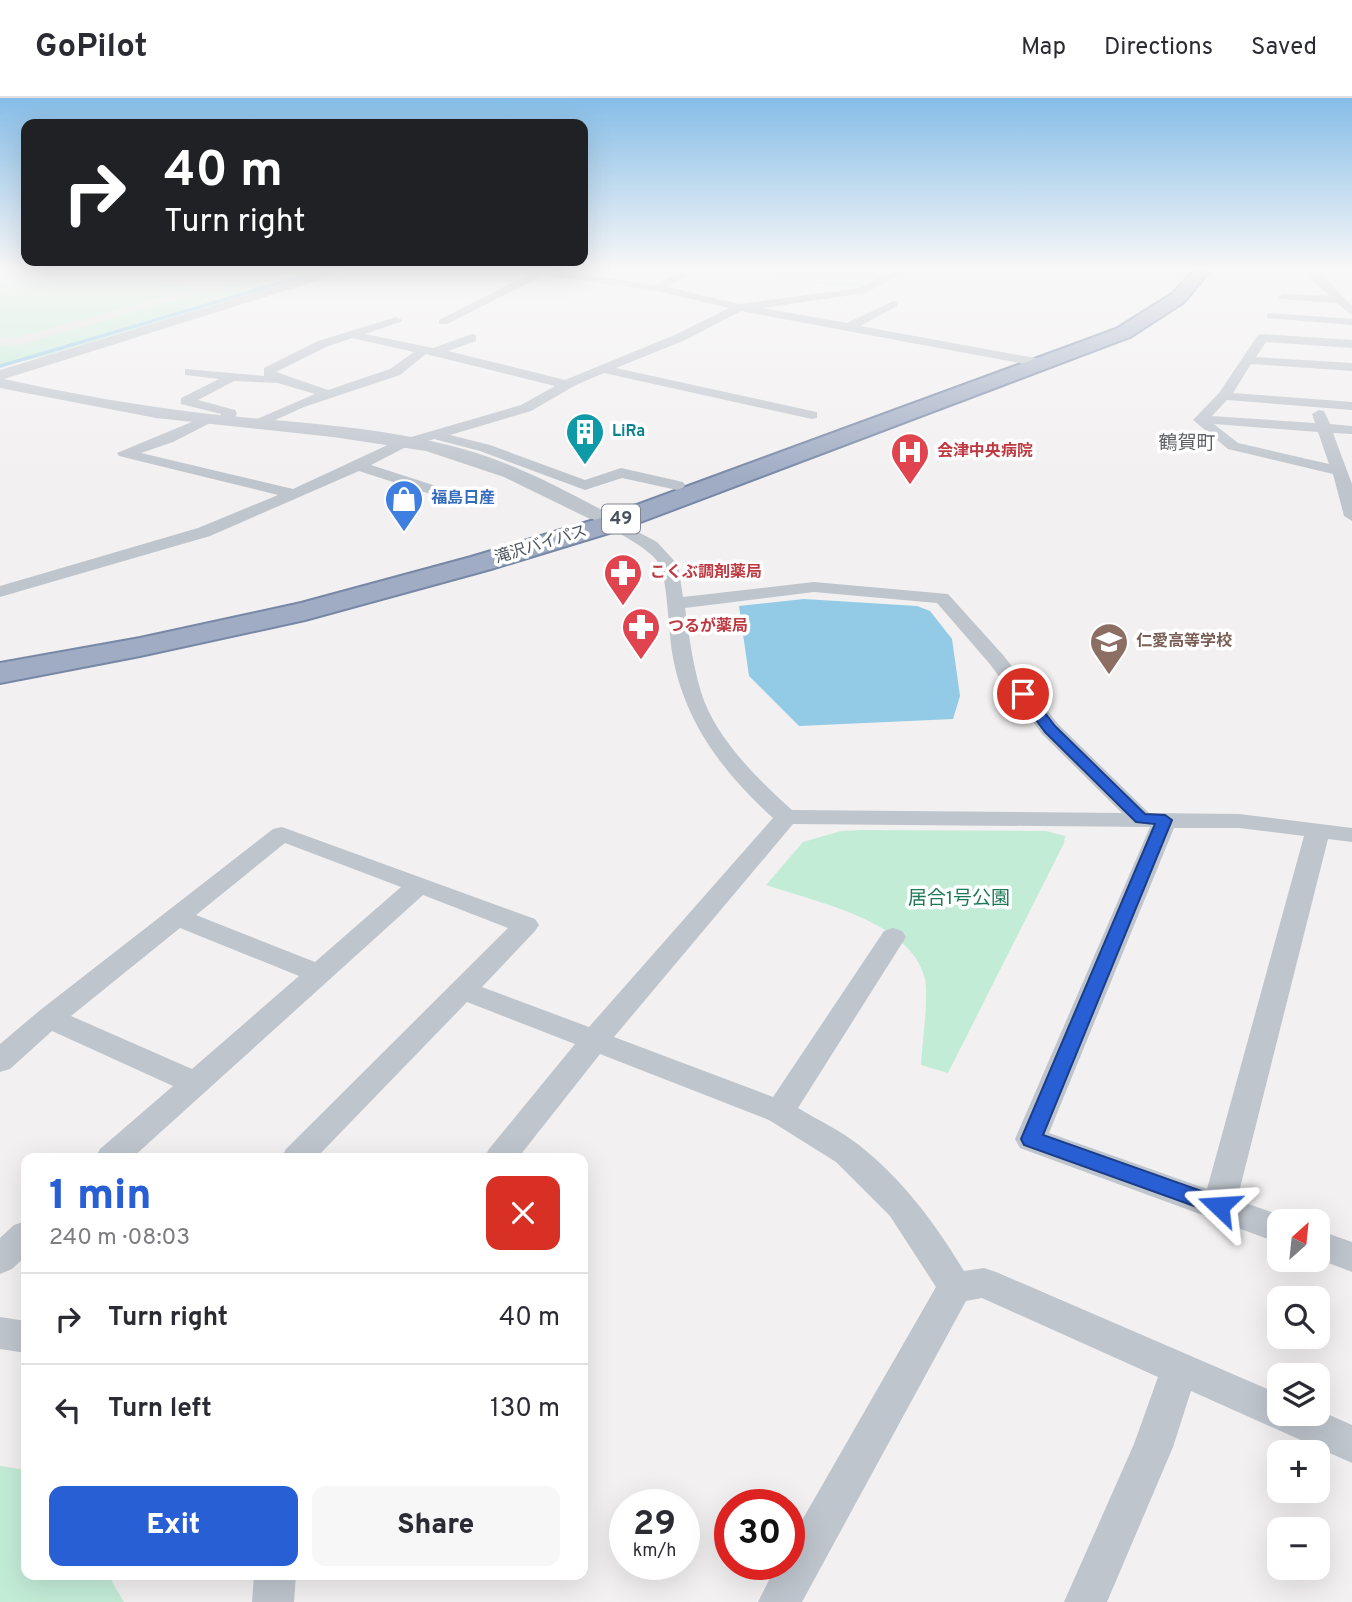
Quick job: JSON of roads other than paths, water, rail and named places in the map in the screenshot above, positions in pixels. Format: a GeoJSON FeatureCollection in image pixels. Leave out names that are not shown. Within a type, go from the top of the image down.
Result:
{"type":"FeatureCollection","features":[{"type":"Feature","properties":{"kind":"highway","name":"滝沢バイパス"},"geometry":{"type":"LineString","coordinates":[[0,673],[141,647],[317,608],[401,586],[605,519],[836,438],[1039,362],[1090,338]]}},
{"type":"Feature","properties":{"kind":"highway","name":"滝沢バイパス"},"geometry":{"type":"LineString","coordinates":[[0,658],[258,608],[605,519],[677,485],[1108,338]]}},
{"type":"Feature","properties":{"kind":"street"},"geometry":{"type":"LineString","coordinates":[[0,375],[120,338]]}},
{"type":"Feature","properties":{"kind":"street"},"geometry":{"type":"LineString","coordinates":[[328,394],[269,374],[275,366],[341,338]]}},
{"type":"Feature","properties":{"kind":"street"},"geometry":{"type":"LineString","coordinates":[[368,338],[471,358],[515,374],[566,384]]}},
{"type":"Feature","properties":{"kind":"street"},"geometry":{"type":"LineString","coordinates":[[262,422],[280,412],[395,372],[430,351],[471,338]]}},
{"type":"Feature","properties":{"kind":"street"},"geometry":{"type":"LineString","coordinates":[[0,592],[204,532],[409,442],[526,408],[566,384],[678,338]]}},
{"type":"Feature","properties":{"kind":"street"},"geometry":{"type":"LineString","coordinates":[[910,338],[1039,362]]}},
{"type":"Feature","properties":{"kind":"street"},"geometry":{"type":"LineString","coordinates":[[1200,419],[1241,381],[1248,360],[1262,338]]}},
{"type":"Feature","properties":{"kind":"street"},"geometry":{"type":"LineString","coordinates":[[1265,338],[1352,344]]}},
{"type":"Feature","properties":{"kind":"street"},"geometry":{"type":"LineString","coordinates":[[1248,360],[1352,367]]}},
{"type":"Feature","properties":{"kind":"street"},"geometry":{"type":"LineString","coordinates":[[602,369],[812,415]]}},
{"type":"Feature","properties":{"kind":"street"},"geometry":{"type":"LineString","coordinates":[[190,372],[258,381],[278,379]]}},
{"type":"Feature","properties":{"kind":"street"},"geometry":{"type":"LineString","coordinates":[[230,378],[186,401],[230,413],[219,420],[124,453],[295,494]]}},
{"type":"Feature","properties":{"kind":"street"},"geometry":{"type":"LineString","coordinates":[[0,383],[100,405],[219,420],[353,432],[409,442],[457,453],[512,472],[605,519],[652,545],[669,565],[682,654],[691,694],[701,717],[749,784],[786,817],[1238,821],[1352,835]]}},
{"type":"Feature","properties":{"kind":"street"},"geometry":{"type":"LineString","coordinates":[[1224,396],[1352,406]]}},
{"type":"Feature","properties":{"kind":"street"},"geometry":{"type":"LineString","coordinates":[[1315,403],[1333,455],[1344,476],[1352,516]]}},
{"type":"Feature","properties":{"kind":"street"},"geometry":{"type":"LineString","coordinates":[[1200,419],[1352,430]]}},
{"type":"Feature","properties":{"kind":"street"},"geometry":{"type":"LineString","coordinates":[[1200,419],[1203,425],[1233,446],[1344,476]]}},
{"type":"Feature","properties":{"kind":"street"},"geometry":{"type":"LineString","coordinates":[[435,435],[485,448],[585,485],[621,473],[677,485]]}},
{"type":"Feature","properties":{"kind":"street"},"geometry":{"type":"LineString","coordinates":[[1333,455],[1352,456]]}},
{"type":"Feature","properties":{"kind":"street"},"geometry":{"type":"LineString","coordinates":[[358,466],[461,499]]}},
{"type":"Feature","properties":{"kind":"street"},"geometry":{"type":"LineString","coordinates":[[676,603],[814,587],[942,598],[996,659],[1050,729],[1153,819]]}},
{"type":"Feature","properties":{"kind":"street"},"geometry":{"type":"LineString","coordinates":[[504,1153],[594,1041],[786,817]]}},
{"type":"Feature","properties":{"kind":"street"},"geometry":{"type":"LineString","coordinates":[[1153,819],[1031,1139],[1267,1224]]}},
{"type":"Feature","properties":{"kind":"street"},"geometry":{"type":"LineString","coordinates":[[1219,1206],[1318,830]]}},
{"type":"Feature","properties":{"kind":"street"},"geometry":{"type":"LineString","coordinates":[[0,1061],[49,1018],[282,834],[526,925],[302,1153]]}},
{"type":"Feature","properties":{"kind":"street"},"geometry":{"type":"LineString","coordinates":[[117,1153],[419,885]]}},
{"type":"Feature","properties":{"kind":"street"},"geometry":{"type":"LineString","coordinates":[[178,918],[317,973]]}},
{"type":"Feature","properties":{"kind":"street"},"geometry":{"type":"LineString","coordinates":[[780,1112],[893,937]]}},
{"type":"Feature","properties":{"kind":"street"},"geometry":{"type":"LineString","coordinates":[[463,990],[780,1112],[847,1153],[902,1206],[931,1246],[955,1287]]}},
{"type":"Feature","properties":{"kind":"street"},"geometry":{"type":"LineString","coordinates":[[49,1018],[195,1083]]}},
{"type":"Feature","properties":{"kind":"street"},"geometry":{"type":"LineString","coordinates":[[0,1259],[21,1240]]}},
{"type":"Feature","properties":{"kind":"street"},"geometry":{"type":"LineString","coordinates":[[1330,1249],[1352,1257]]}},
{"type":"Feature","properties":{"kind":"street"},"geometry":{"type":"LineString","coordinates":[[955,1287],[985,1283],[1267,1407]]}},
{"type":"Feature","properties":{"kind":"street"},"geometry":{"type":"LineString","coordinates":[[779,1602],[955,1287]]}},
{"type":"Feature","properties":{"kind":"street"},"geometry":{"type":"LineString","coordinates":[[0,1333],[21,1336]]}},
{"type":"Feature","properties":{"kind":"street"},"geometry":{"type":"LineString","coordinates":[[1086,1602],[1153,1447],[1180,1368]]}},
{"type":"Feature","properties":{"kind":"street"},"geometry":{"type":"LineString","coordinates":[[1312,1426],[1352,1444]]}},
{"type":"Feature","properties":{"kind":"street"},"geometry":{"type":"LineString","coordinates":[[273,1602],[275,1580]]}},
{"type":"Feature","properties":{"kind":"water"},"geometry":{"type":"Polygon","coordinates":[[[804,599],[917,606],[930,611],[952,639],[960,696],[953,719],[799,726],[749,676],[739,606],[804,599]]]}},
{"type":"Feature","properties":{"kind":"waterway"},"geometry":{"type":"LineString","coordinates":[[0,366],[94,338]]}},
{"type":"Feature","properties":{"kind":"place","name":"LiRa"},"geometry":{"type":"Point","coordinates":[585,466]}},
{"type":"Feature","properties":{"kind":"place","name":"会津中央病院"},"geometry":{"type":"Point","coordinates":[910,486]}},
{"type":"Feature","properties":{"kind":"place","name":"福島日産"},"geometry":{"type":"Point","coordinates":[404,533]}},
{"type":"Feature","properties":{"kind":"place","name":"こくぶ調剤薬局"},"geometry":{"type":"Point","coordinates":[623,607]}},
{"type":"Feature","properties":{"kind":"place","name":"つるが薬局"},"geometry":{"type":"Point","coordinates":[641,661]}},
{"type":"Feature","properties":{"kind":"place","name":"仁愛高等学校"},"geometry":{"type":"Point","coordinates":[1109,676]}},
{"type":"Feature","properties":{"kind":"district","name":"鶴賀町"},"geometry":{"type":"Point","coordinates":[1187,444]}},
{"type":"Feature","properties":{"kind":"park label","name":"居合1号公園"},"geometry":{"type":"Point","coordinates":[959,899]}}]}
